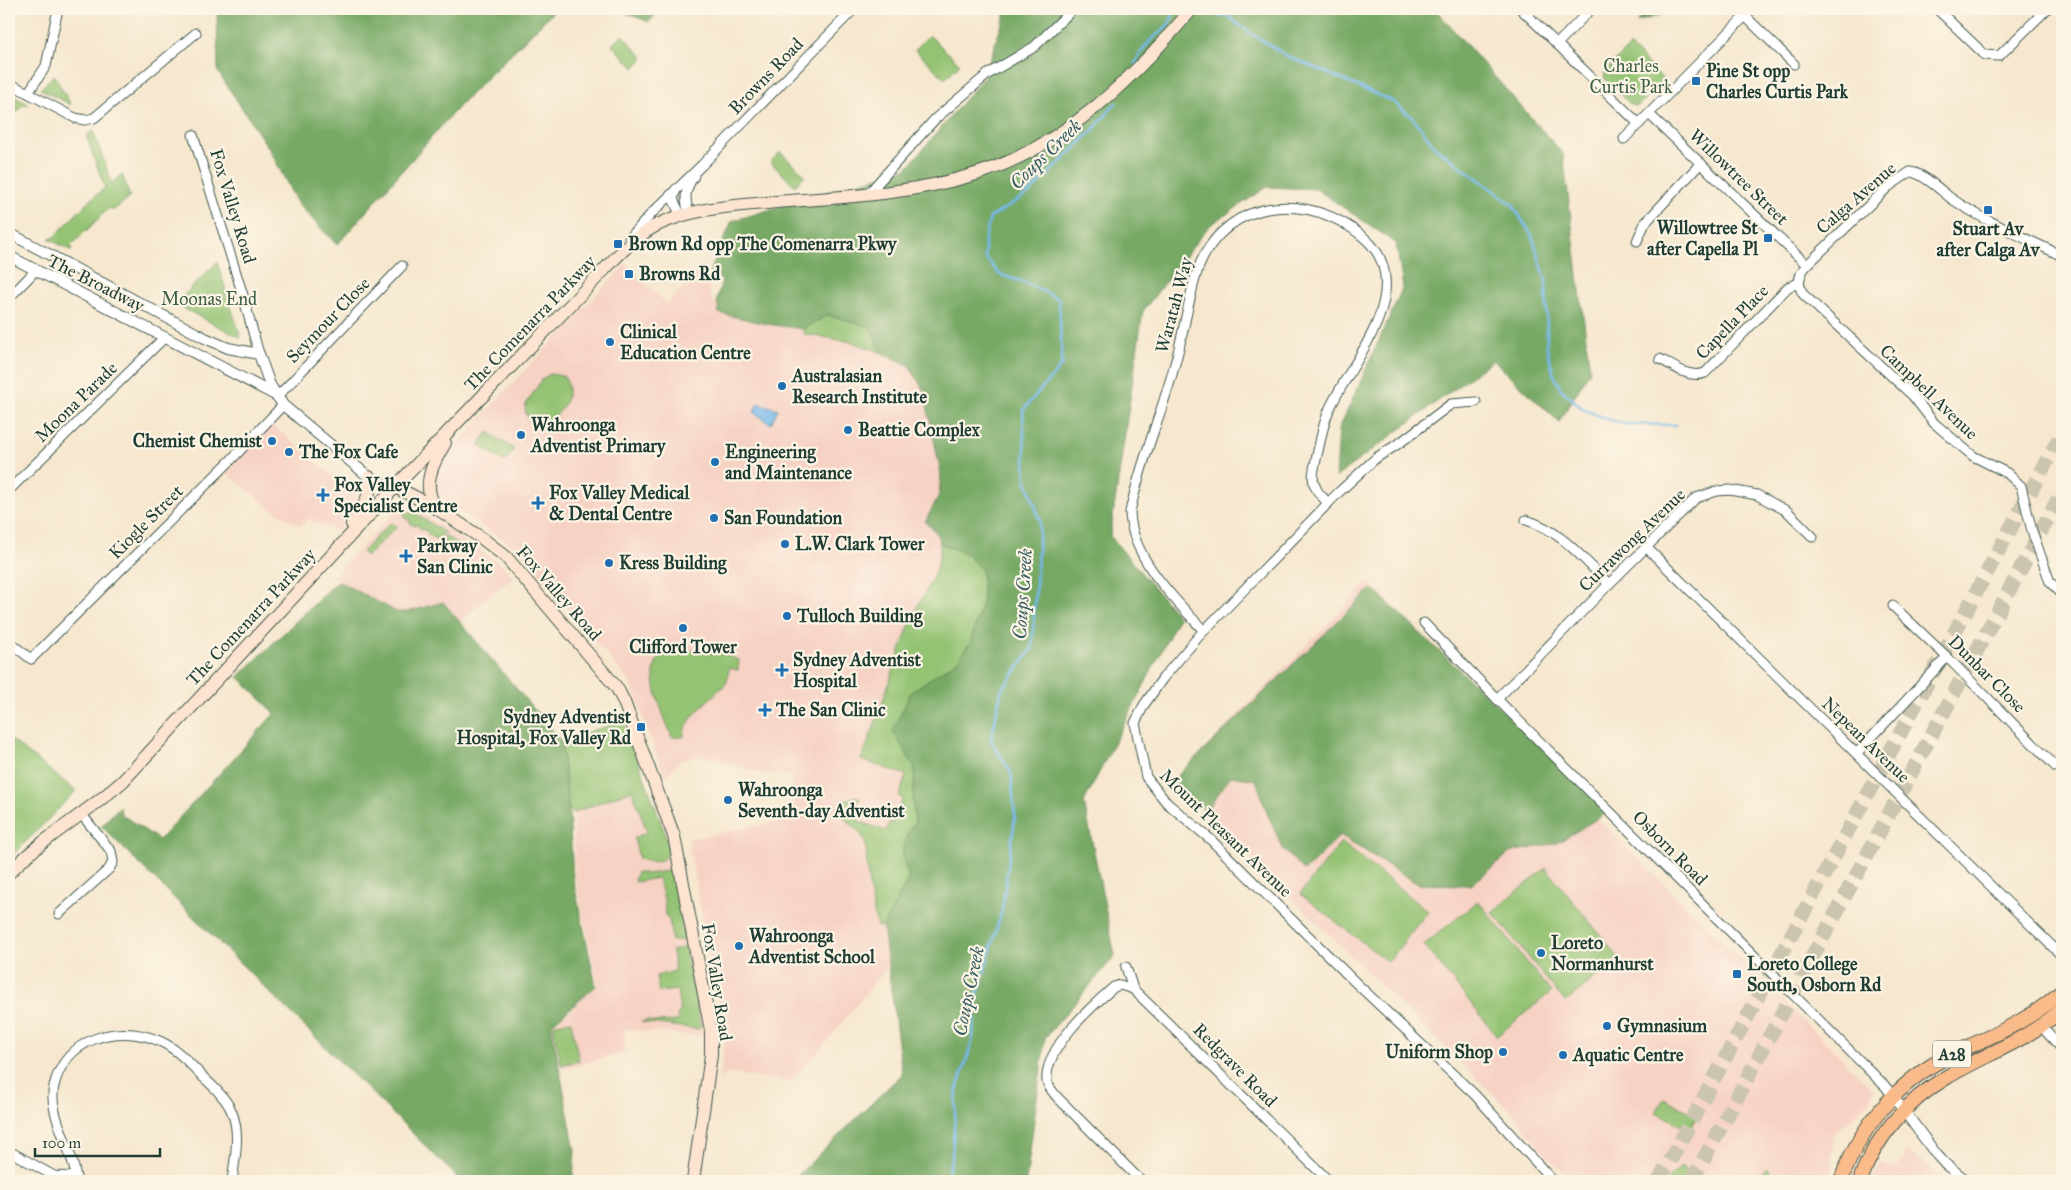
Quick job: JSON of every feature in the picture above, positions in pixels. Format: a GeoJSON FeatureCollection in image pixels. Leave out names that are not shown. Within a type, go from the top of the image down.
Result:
{"type":"FeatureCollection","features":[{"type":"Feature","properties":{"kind":"highway","name":"A28"},"geometry":{"type":"LineString","coordinates":[[1841,1181],[1860,1140],[1893,1096],[1933,1065],[2019,1024],[2062,991]]}},
{"type":"Feature","properties":{"kind":"highway","name":"A28"},"geometry":{"type":"LineString","coordinates":[[1860,1181],[1874,1149],[1904,1111],[1923,1093],[1946,1077],[2009,1045],[2041,1026],[2062,1009]]}},
{"type":"Feature","properties":{"kind":"main road","name":"The Comenarra Parkway"},"geometry":{"type":"LineString","coordinates":[[9,873],[38,844],[82,815],[123,781],[330,556],[613,261],[644,234],[656,226],[685,215],[745,205],[907,189],[975,175],[996,167],[1066,131],[1088,115],[1135,72],[1192,9]]}},
{"type":"Feature","properties":{"kind":"main road"},"geometry":{"type":"LineString","coordinates":[[438,510],[428,494],[430,475],[442,448],[457,424]]}},
{"type":"Feature","properties":{"kind":"main road"},"geometry":{"type":"LineString","coordinates":[[330,556],[364,506],[370,488],[369,477]]}},
{"type":"Feature","properties":{"kind":"main road","name":"Fox Valley Road"},"geometry":{"type":"LineString","coordinates":[[396,487],[438,510],[483,539],[506,557],[617,688],[624,702],[674,836],[711,1031],[711,1055],[693,1181]]}},
{"type":"Feature","properties":{"kind":"street"},"geometry":{"type":"LineString","coordinates":[[28,92],[46,66],[58,9]]}},
{"type":"Feature","properties":{"kind":"street","name":"Browns Road"},"geometry":{"type":"LineString","coordinates":[[613,261],[632,236],[676,188],[702,166],[854,9]]}},
{"type":"Feature","properties":{"kind":"street"},"geometry":{"type":"LineString","coordinates":[[1521,9],[1639,124]]}},
{"type":"Feature","properties":{"kind":"street"},"geometry":{"type":"LineString","coordinates":[[1556,44],[1591,9]]}},
{"type":"Feature","properties":{"kind":"street"},"geometry":{"type":"LineString","coordinates":[[1624,139],[1752,9]]}},
{"type":"Feature","properties":{"kind":"street"},"geometry":{"type":"LineString","coordinates":[[1937,9],[1985,54],[1999,56],[2047,9]]}},
{"type":"Feature","properties":{"kind":"street"},"geometry":{"type":"LineString","coordinates":[[868,194],[935,119],[988,74],[1034,47],[1069,13]]}},
{"type":"Feature","properties":{"kind":"street"},"geometry":{"type":"LineString","coordinates":[[1745,16],[1794,64]]}},
{"type":"Feature","properties":{"kind":"street"},"geometry":{"type":"LineString","coordinates":[[9,83],[75,118],[85,120],[94,118],[196,33]]}},
{"type":"Feature","properties":{"kind":"street","name":"Willowtree Street"},"geometry":{"type":"LineString","coordinates":[[1649,114],[1807,265]]}},
{"type":"Feature","properties":{"kind":"street","name":"Fox Valley Road"},"geometry":{"type":"LineString","coordinates":[[193,135],[242,292],[259,354],[278,399],[369,477],[376,482],[396,487]]}},
{"type":"Feature","properties":{"kind":"street"},"geometry":{"type":"LineString","coordinates":[[1638,241],[1645,223],[1701,163]]}},
{"type":"Feature","properties":{"kind":"street","name":"Browns Road"},"geometry":{"type":"LineString","coordinates":[[685,215],[685,192],[702,166]]}},
{"type":"Feature","properties":{"kind":"street","name":"Calga Avenue"},"geometry":{"type":"LineString","coordinates":[[1807,265],[1888,187],[1906,173],[1918,173],[1953,200],[2062,256]]}},
{"type":"Feature","properties":{"kind":"street"},"geometry":{"type":"LineString","coordinates":[[676,188],[673,200],[685,215]]}},
{"type":"Feature","properties":{"kind":"street","name":"Waratah Way"},"geometry":{"type":"LineString","coordinates":[[1204,631],[1164,587],[1149,567],[1130,524],[1130,512],[1175,366],[1200,262],[1211,244],[1237,220],[1270,208],[1300,207],[1312,209],[1330,216],[1347,225],[1372,244],[1383,265],[1386,281],[1382,308],[1368,341],[1330,408],[1323,431],[1313,477],[1316,489],[1328,503]]}},
{"type":"Feature","properties":{"kind":"street","name":"The Broadway"},"geometry":{"type":"LineString","coordinates":[[9,233],[205,338],[228,348],[259,354]]}},
{"type":"Feature","properties":{"kind":"street","name":"The Broadway"},"geometry":{"type":"LineString","coordinates":[[9,256],[165,337],[278,399]]}},
{"type":"Feature","properties":{"kind":"street"},"geometry":{"type":"LineString","coordinates":[[1799,284],[1800,275],[1807,265]]}},
{"type":"Feature","properties":{"kind":"street","name":"Seymour Close"},"geometry":{"type":"LineString","coordinates":[[278,399],[402,266]]}},
{"type":"Feature","properties":{"kind":"street"},"geometry":{"type":"LineString","coordinates":[[9,298],[36,270]]}},
{"type":"Feature","properties":{"kind":"street","name":"Capella Place"},"geometry":{"type":"LineString","coordinates":[[1660,360],[1690,375],[1694,376],[1705,373],[1788,287],[1799,284]]}},
{"type":"Feature","properties":{"kind":"street","name":"Campbell Avenue"},"geometry":{"type":"LineString","coordinates":[[1799,284],[1804,295],[1914,396],[1934,423],[1973,456],[2007,473],[2021,486],[2032,531],[2050,582],[2062,594]]}},
{"type":"Feature","properties":{"kind":"street","name":"Moona Parade"},"geometry":{"type":"LineString","coordinates":[[9,490],[165,337]]}},
{"type":"Feature","properties":{"kind":"street","name":"Kiogle Street"},"geometry":{"type":"LineString","coordinates":[[9,642],[31,659],[230,461],[278,399]]}},
{"type":"Feature","properties":{"kind":"street","name":"Mount Pleasant Avenue"},"geometry":{"type":"LineString","coordinates":[[1476,402],[1451,404],[1401,442],[1376,458],[1328,503],[1204,631],[1163,678],[1144,705],[1135,723],[1146,777],[1167,803],[1210,839],[1356,983],[1475,1095],[1553,1181]]}},
{"type":"Feature","properties":{"kind":"street","name":"Currawong Avenue"},"geometry":{"type":"LineString","coordinates":[[1497,699],[1696,498],[1717,491],[1730,490],[1757,495],[1787,510],[1813,537]]}},
{"type":"Feature","properties":{"kind":"street"},"geometry":{"type":"LineString","coordinates":[[1526,520],[1544,526],[1557,534],[1609,584]]}},
{"type":"Feature","properties":{"kind":"street","name":"Nepean Avenue"},"geometry":{"type":"LineString","coordinates":[[1647,548],[2062,956]]}},
{"type":"Feature","properties":{"kind":"street","name":"Dunbar Close"},"geometry":{"type":"LineString","coordinates":[[1893,606],[1947,657],[2056,767]]}},
{"type":"Feature","properties":{"kind":"street","name":"Osborn Road"},"geometry":{"type":"LineString","coordinates":[[1424,623],[1497,699],[1728,928],[1893,1096]]}},
{"type":"Feature","properties":{"kind":"street"},"geometry":{"type":"LineString","coordinates":[[1856,753],[1947,657]]}},
{"type":"Feature","properties":{"kind":"street"},"geometry":{"type":"LineString","coordinates":[[59,914],[109,869],[112,862],[111,851],[82,815]]}},
{"type":"Feature","properties":{"kind":"street","name":"Redgrave Road"},"geometry":{"type":"LineString","coordinates":[[1126,967],[1133,989],[1330,1181]]}},
{"type":"Feature","properties":{"kind":"street"},"geometry":{"type":"LineString","coordinates":[[1133,989],[1120,985],[1114,987],[1071,1030],[1056,1050],[1047,1080],[1048,1086],[1057,1097],[1141,1181]]}},
{"type":"Feature","properties":{"kind":"street"},"geometry":{"type":"LineString","coordinates":[[2041,1026],[2062,1049]]}},
{"type":"Feature","properties":{"kind":"street"},"geometry":{"type":"LineString","coordinates":[[9,1151],[54,1176],[76,1179],[69,1150],[54,1108],[54,1088],[60,1067],[75,1050],[98,1036],[132,1033],[158,1040],[177,1051],[210,1083],[231,1108],[236,1127],[232,1181]]}},
{"type":"Feature","properties":{"kind":"street"},"geometry":{"type":"LineString","coordinates":[[1893,1096],[1941,1159],[1967,1181]]}},
{"type":"Feature","properties":{"kind":"shaded area","name":"Sydney Adventist Hospital"},"geometry":{"type":"Polygon","coordinates":[[[626,264],[667,304],[705,265],[711,301],[868,310],[969,413],[915,768],[910,891],[886,969],[791,1082],[728,1073],[720,1079],[725,1037],[688,839],[796,818],[791,775],[760,773],[713,758],[697,756],[680,761],[665,777],[630,682],[517,548],[444,501],[436,492],[436,476],[444,461],[477,421],[626,264]]]}},
{"type":"Feature","properties":{"kind":"shaded area"},"geometry":{"type":"Polygon","coordinates":[[[272,425],[362,500],[338,531],[308,519],[300,526],[270,508],[226,473],[272,425]]]}},
{"type":"Feature","properties":{"kind":"shaded area"},"geometry":{"type":"Polygon","coordinates":[[[407,507],[432,519],[502,565],[513,577],[477,606],[461,622],[443,602],[407,612],[397,612],[333,577],[398,508],[407,507]]]}},
{"type":"Feature","properties":{"kind":"shaded area","name":"Loreto Normanhurst"},"geometry":{"type":"Polygon","coordinates":[[[1369,582],[1485,698],[1595,816],[1873,1089],[1870,1100],[1834,1134],[1830,1181],[1575,1181],[1547,1157],[1514,1115],[1172,781],[1369,582]]]}},
{"type":"Feature","properties":{"kind":"shaded area"},"geometry":{"type":"Polygon","coordinates":[[[646,784],[667,843],[704,1032],[699,1036],[624,1029],[625,1052],[562,1070],[552,1026],[598,985],[575,876],[573,813],[646,784]]]}},
{"type":"Feature","properties":{"kind":"shaded area"},"geometry":{"type":"Polygon","coordinates":[[[1908,1151],[1948,1181],[1871,1181],[1880,1162],[1896,1169],[1908,1151]]]}},
{"type":"Feature","properties":{"kind":"green space"},"geometry":{"type":"Polygon","coordinates":[[[217,9],[556,9],[459,106],[337,245],[297,203],[271,152],[218,72],[217,9]]]}},
{"type":"Feature","properties":{"kind":"green space"},"geometry":{"type":"Polygon","coordinates":[[[616,9],[661,9],[649,22],[616,9]]]}},
{"type":"Feature","properties":{"kind":"green space"},"geometry":{"type":"Polygon","coordinates":[[[1007,9],[1435,9],[1563,154],[1590,371],[1559,422],[1493,360],[1336,477],[1339,429],[1403,287],[1396,243],[1316,189],[1267,187],[1209,226],[1143,311],[1110,536],[1179,617],[1084,802],[1115,956],[1045,1038],[1026,1181],[792,1181],[902,1074],[883,926],[909,878],[904,862],[903,849],[906,837],[915,822],[913,802],[915,768],[893,731],[911,692],[957,661],[971,641],[983,598],[982,570],[966,554],[940,543],[936,532],[925,522],[939,495],[941,474],[924,391],[909,365],[880,352],[871,327],[828,315],[803,329],[766,324],[719,313],[717,299],[722,280],[709,273],[732,221],[907,168],[984,77],[1007,9]]]}},
{"type":"Feature","properties":{"kind":"green space"},"geometry":{"type":"Polygon","coordinates":[[[1651,9],[1670,9],[1663,14],[1637,22],[1651,9]]]}},
{"type":"Feature","properties":{"kind":"green space"},"geometry":{"type":"Polygon","coordinates":[[[622,35],[644,58],[634,68],[612,45],[622,35]]]}},
{"type":"Feature","properties":{"kind":"green space"},"geometry":{"type":"Polygon","coordinates":[[[929,35],[960,64],[945,79],[915,50],[929,35]]]}},
{"type":"Feature","properties":{"kind":"green space","name":"Charles Curtis Park"},"geometry":{"type":"Polygon","coordinates":[[[1630,46],[1661,77],[1661,82],[1638,106],[1631,105],[1604,78],[1605,72],[1630,46]]]}},
{"type":"Feature","properties":{"kind":"green space"},"geometry":{"type":"Polygon","coordinates":[[[54,75],[71,105],[40,89],[54,75]]]}},
{"type":"Feature","properties":{"kind":"green space"},"geometry":{"type":"Polygon","coordinates":[[[9,94],[28,104],[23,105],[9,120],[9,94]]]}},
{"type":"Feature","properties":{"kind":"green space"},"geometry":{"type":"Polygon","coordinates":[[[93,131],[112,183],[122,174],[130,197],[114,210],[109,208],[71,246],[72,251],[49,239],[54,237],[90,200],[105,188],[86,136],[93,131]]]}},
{"type":"Feature","properties":{"kind":"green space"},"geometry":{"type":"Polygon","coordinates":[[[780,152],[805,175],[795,186],[770,162],[780,152]]]}},
{"type":"Feature","properties":{"kind":"green space","name":"Moonas End"},"geometry":{"type":"Polygon","coordinates":[[[217,262],[241,338],[175,304],[217,262]]]}},
{"type":"Feature","properties":{"kind":"green space"},"geometry":{"type":"Polygon","coordinates":[[[828,315],[871,327],[880,352],[852,342],[804,334],[803,329],[828,315]]]}},
{"type":"Feature","properties":{"kind":"green space"},"geometry":{"type":"Polygon","coordinates":[[[550,374],[563,376],[567,383],[567,399],[563,407],[551,420],[537,424],[526,415],[525,406],[542,379],[550,374]]]}},
{"type":"Feature","properties":{"kind":"green space"},"geometry":{"type":"Polygon","coordinates":[[[488,432],[514,449],[505,462],[479,445],[488,432]]]}},
{"type":"Feature","properties":{"kind":"green space"},"geometry":{"type":"Polygon","coordinates":[[[404,512],[415,513],[445,533],[441,534],[443,544],[428,534],[427,531],[420,529],[418,525],[414,526],[410,523],[409,519],[405,519],[404,512]]]}},
{"type":"Feature","properties":{"kind":"green space"},"geometry":{"type":"Polygon","coordinates":[[[390,523],[397,526],[367,556],[362,552],[390,523]]]}},
{"type":"Feature","properties":{"kind":"green space"},"geometry":{"type":"Polygon","coordinates":[[[444,535],[467,550],[453,553],[446,549],[444,535]]]}},
{"type":"Feature","properties":{"kind":"green space"},"geometry":{"type":"Polygon","coordinates":[[[940,543],[966,554],[982,570],[983,598],[971,641],[957,661],[911,692],[894,731],[915,768],[913,802],[915,822],[906,837],[903,849],[904,862],[909,878],[883,926],[877,927],[869,884],[865,842],[860,832],[843,816],[839,805],[842,801],[856,796],[860,798],[853,817],[858,819],[858,821],[886,831],[889,823],[892,824],[900,806],[903,798],[899,797],[906,775],[861,760],[914,614],[932,580],[940,553],[940,543]]]}},
{"type":"Feature","properties":{"kind":"green space"},"geometry":{"type":"Polygon","coordinates":[[[338,581],[397,612],[407,612],[443,602],[561,741],[569,810],[573,879],[596,986],[551,1025],[575,1150],[573,1181],[461,1181],[101,826],[120,806],[121,814],[159,840],[275,713],[238,677],[338,581]]]}},
{"type":"Feature","properties":{"kind":"green space"},"geometry":{"type":"Polygon","coordinates":[[[1372,588],[1610,811],[1557,843],[1511,852],[1471,885],[1418,884],[1340,835],[1305,871],[1284,851],[1267,813],[1256,780],[1231,776],[1206,811],[1172,781],[1372,588]]]}},
{"type":"Feature","properties":{"kind":"green space"},"geometry":{"type":"Polygon","coordinates":[[[706,651],[706,653],[721,653],[739,660],[738,670],[729,668],[728,679],[725,685],[693,716],[684,737],[672,737],[656,692],[655,668],[659,659],[667,653],[706,651]]]}},
{"type":"Feature","properties":{"kind":"green space"},"geometry":{"type":"Polygon","coordinates":[[[623,721],[670,851],[661,860],[648,861],[639,859],[634,838],[647,832],[632,790],[573,813],[569,810],[561,741],[623,721]]]}},
{"type":"Feature","properties":{"kind":"green space"},"geometry":{"type":"Polygon","coordinates":[[[9,738],[76,791],[9,859],[9,738]]]}},
{"type":"Feature","properties":{"kind":"green space"},"geometry":{"type":"Polygon","coordinates":[[[1341,842],[1428,911],[1388,962],[1300,894],[1341,842]]]}},
{"type":"Feature","properties":{"kind":"green space"},"geometry":{"type":"Polygon","coordinates":[[[1546,868],[1619,958],[1565,1002],[1492,912],[1546,868]]]}},
{"type":"Feature","properties":{"kind":"green space"},"geometry":{"type":"Polygon","coordinates":[[[637,872],[648,874],[671,872],[685,940],[672,941],[669,920],[665,915],[664,899],[658,878],[635,882],[634,880],[637,872]]]}},
{"type":"Feature","properties":{"kind":"green space"},"geometry":{"type":"Polygon","coordinates":[[[1478,901],[1551,992],[1497,1036],[1424,945],[1478,901]]]}},
{"type":"Feature","properties":{"kind":"green space"},"geometry":{"type":"Polygon","coordinates":[[[685,947],[701,1027],[698,1029],[641,1022],[649,1020],[651,1022],[678,1021],[677,1015],[680,1012],[677,990],[659,992],[656,976],[675,971],[672,951],[685,947]]]}},
{"type":"Feature","properties":{"kind":"green space"},"geometry":{"type":"Polygon","coordinates":[[[571,1021],[579,1061],[561,1065],[553,1025],[571,1021]]]}},
{"type":"Feature","properties":{"kind":"green space"},"geometry":{"type":"Polygon","coordinates":[[[1664,1098],[1697,1116],[1689,1130],[1656,1112],[1664,1098]]]}},
{"type":"Feature","properties":{"kind":"green space"},"geometry":{"type":"Polygon","coordinates":[[[1681,1166],[1698,1181],[1671,1181],[1668,1179],[1681,1166]]]}},
{"type":"Feature","properties":{"kind":"green space"},"geometry":{"type":"Polygon","coordinates":[[[1766,1168],[1780,1181],[1754,1180],[1766,1168]]]}},
{"type":"Feature","properties":{"kind":"water"},"geometry":{"type":"Polygon","coordinates":[[[758,403],[778,409],[771,424],[754,412],[758,403]]]}},
{"type":"Feature","properties":{"kind":"waterway","name":"Coups Creek"},"geometry":{"type":"LineString","coordinates":[[1135,64],[1146,45],[1168,24],[1175,9]]}},
{"type":"Feature","properties":{"kind":"waterway"},"geometry":{"type":"LineString","coordinates":[[1207,9],[1220,17],[1225,14],[1250,33],[1287,56],[1392,101],[1412,117],[1436,148],[1512,204],[1532,236],[1546,280],[1547,349],[1554,375],[1560,388],[1583,409],[1607,419],[1626,424],[1676,425]]}},
{"type":"Feature","properties":{"kind":"waterway","name":"Coups Creek"},"geometry":{"type":"LineString","coordinates":[[946,1181],[952,1155],[957,1089],[972,1043],[977,997],[1002,910],[1015,817],[1011,772],[991,741],[1001,691],[1032,649],[1040,520],[1026,479],[1023,410],[1062,365],[1059,299],[1028,284],[999,274],[985,257],[985,238],[990,218],[1029,193],[1092,131],[1116,103]]}},
{"type":"Feature","properties":{"kind":"tunnel"},"geometry":{"type":"LineString","coordinates":[[1659,1181],[2062,433]]}},
{"type":"Feature","properties":{"kind":"tunnel"},"geometry":{"type":"LineString","coordinates":[[1692,1181],[2062,492]]}},
{"type":"Feature","properties":{"kind":"place","name":"Pine St opp Charles Curtis Park"},"geometry":{"type":"Point","coordinates":[1696,81]}},
{"type":"Feature","properties":{"kind":"place","name":"Stuart Av after Calga Av"},"geometry":{"type":"Point","coordinates":[1988,210]}},
{"type":"Feature","properties":{"kind":"place","name":"Willowtree St after Capella Pl"},"geometry":{"type":"Point","coordinates":[1768,238]}},
{"type":"Feature","properties":{"kind":"place","name":"Brown Rd opp The Comenarra Pkwy"},"geometry":{"type":"Point","coordinates":[618,244]}},
{"type":"Feature","properties":{"kind":"place","name":"Browns Rd"},"geometry":{"type":"Point","coordinates":[629,274]}},
{"type":"Feature","properties":{"kind":"place","name":"Clinical Education Centre"},"geometry":{"type":"Point","coordinates":[610,342]}},
{"type":"Feature","properties":{"kind":"place","name":"Australasian Research Institute"},"geometry":{"type":"Point","coordinates":[782,386]}},
{"type":"Feature","properties":{"kind":"place","name":"Beattie Complex"},"geometry":{"type":"Point","coordinates":[848,430]}},
{"type":"Feature","properties":{"kind":"place","name":"Wahroonga Adventist Primary"},"geometry":{"type":"Point","coordinates":[521,435]}},
{"type":"Feature","properties":{"kind":"place","name":"Chemist Chemist"},"geometry":{"type":"Point","coordinates":[272,441]}},
{"type":"Feature","properties":{"kind":"place","name":"The Fox Cafe"},"geometry":{"type":"Point","coordinates":[289,452]}},
{"type":"Feature","properties":{"kind":"place","name":"Engineering and Maintenance"},"geometry":{"type":"Point","coordinates":[715,462]}},
{"type":"Feature","properties":{"kind":"place","name":"Fox Valley Specialist Centre"},"geometry":{"type":"Point","coordinates":[323,495]}},
{"type":"Feature","properties":{"kind":"place","name":"Fox Valley Medical & Dental Centre"},"geometry":{"type":"Point","coordinates":[538,503]}},
{"type":"Feature","properties":{"kind":"place","name":"San Foundation"},"geometry":{"type":"Point","coordinates":[714,518]}},
{"type":"Feature","properties":{"kind":"place","name":"L.W. Clark Tower"},"geometry":{"type":"Point","coordinates":[785,544]}},
{"type":"Feature","properties":{"kind":"place","name":"Parkway San Clinic"},"geometry":{"type":"Point","coordinates":[406,556]}},
{"type":"Feature","properties":{"kind":"place","name":"Kress Building"},"geometry":{"type":"Point","coordinates":[609,563]}},
{"type":"Feature","properties":{"kind":"place","name":"Tulloch Building"},"geometry":{"type":"Point","coordinates":[787,616]}},
{"type":"Feature","properties":{"kind":"place","name":"Clifford Tower"},"geometry":{"type":"Point","coordinates":[683,628]}},
{"type":"Feature","properties":{"kind":"place","name":"Sydney Adventist Hospital"},"geometry":{"type":"Point","coordinates":[782,670]}},
{"type":"Feature","properties":{"kind":"place","name":"The San Clinic"},"geometry":{"type":"Point","coordinates":[765,710]}},
{"type":"Feature","properties":{"kind":"place","name":"Sydney Adventist Hospital, Fox Valley Rd"},"geometry":{"type":"Point","coordinates":[641,727]}},
{"type":"Feature","properties":{"kind":"place","name":"Wahroonga Seventh-day Adventist"},"geometry":{"type":"Point","coordinates":[728,800]}},
{"type":"Feature","properties":{"kind":"place","name":"Wahroonga Adventist School"},"geometry":{"type":"Point","coordinates":[739,946]}},
{"type":"Feature","properties":{"kind":"place","name":"Loreto Normanhurst"},"geometry":{"type":"Point","coordinates":[1541,953]}},
{"type":"Feature","properties":{"kind":"place","name":"Loreto College South, Osborn Rd"},"geometry":{"type":"Point","coordinates":[1737,974]}},
{"type":"Feature","properties":{"kind":"place","name":"Gymnasium"},"geometry":{"type":"Point","coordinates":[1607,1026]}},
{"type":"Feature","properties":{"kind":"place","name":"Uniform Shop"},"geometry":{"type":"Point","coordinates":[1503,1052]}},
{"type":"Feature","properties":{"kind":"place","name":"Aquatic Centre"},"geometry":{"type":"Point","coordinates":[1563,1055]}}]}
